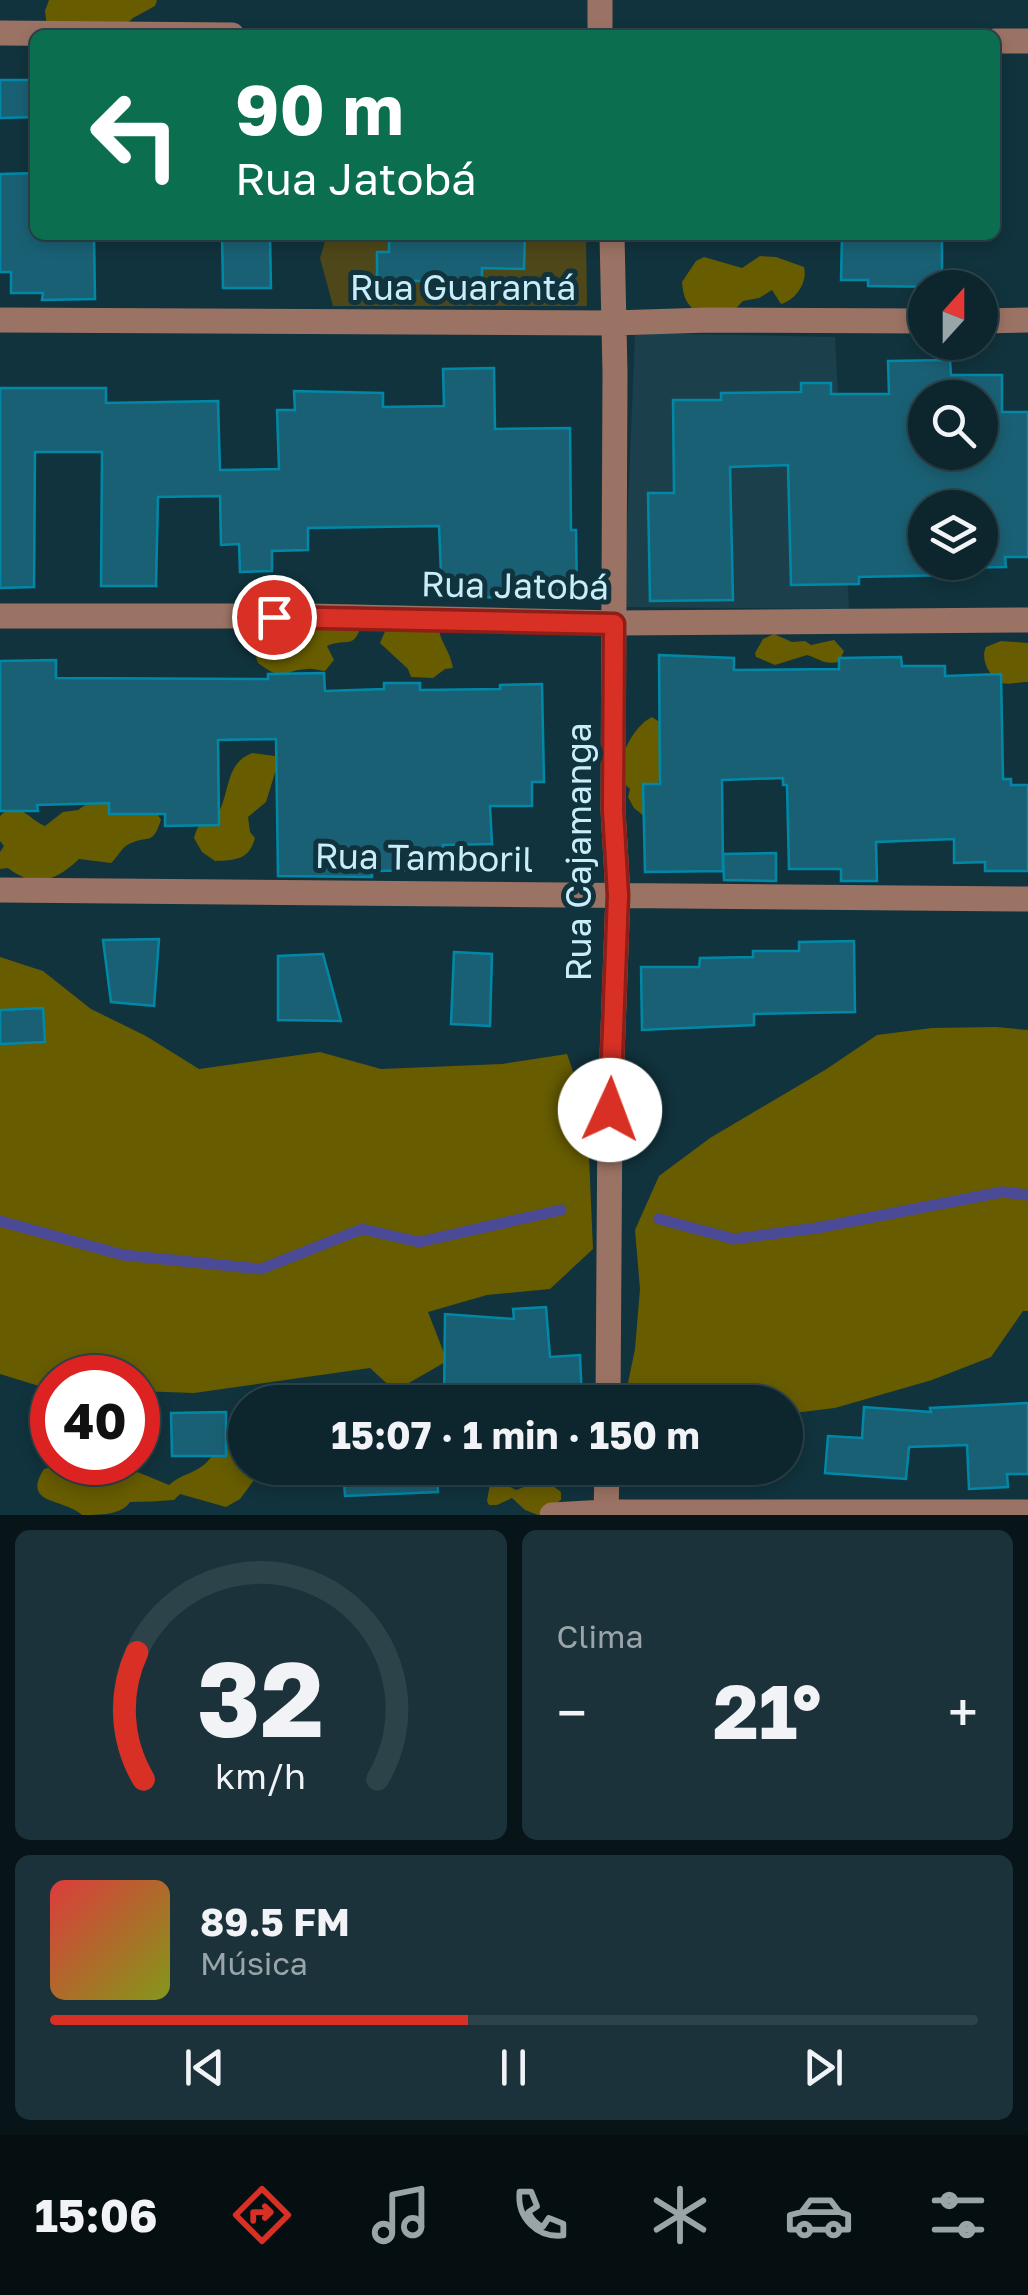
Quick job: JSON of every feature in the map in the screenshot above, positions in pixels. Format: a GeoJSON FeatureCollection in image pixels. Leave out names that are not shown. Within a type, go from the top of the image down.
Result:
{"type":"FeatureCollection","features":[{"type":"Feature","properties":{"kind":"street"},"geometry":{"type":"LineString","coordinates":[[600,0],[600,30]]}},
{"type":"Feature","properties":{"kind":"street"},"geometry":{"type":"LineString","coordinates":[[0,33],[30,33]]}},
{"type":"Feature","properties":{"kind":"street"},"geometry":{"type":"LineString","coordinates":[[1000,41],[1028,41]]}},
{"type":"Feature","properties":{"kind":"street","name":"Rua Cajamanga"},"geometry":{"type":"LineString","coordinates":[[608,1385],[610,1110],[618,895],[613,810],[612,240]]}},
{"type":"Feature","properties":{"kind":"street","name":"Rua Guarantá"},"geometry":{"type":"LineString","coordinates":[[0,320],[614,324],[709,320],[908,321]]}},
{"type":"Feature","properties":{"kind":"street"},"geometry":{"type":"LineString","coordinates":[[998,321],[1028,320]]}},
{"type":"Feature","properties":{"kind":"street","name":"Rua Jatobá"},"geometry":{"type":"LineString","coordinates":[[0,616],[309,616],[614,624],[1028,620]]}},
{"type":"Feature","properties":{"kind":"street","name":"Rua Tamboril"},"geometry":{"type":"LineString","coordinates":[[0,890],[1028,898]]}},
{"type":"Feature","properties":{"kind":"street"},"geometry":{"type":"LineString","coordinates":[[606,1513],[607,1485]]}},
{"type":"Feature","properties":{"kind":"street"},"geometry":{"type":"LineString","coordinates":[[552,1515],[1028,1512]]}},
{"type":"Feature","properties":{"kind":"shaded area"},"geometry":{"type":"Polygon","coordinates":[[[49,0],[157,0],[155,6],[122,28],[47,27],[45,11],[49,0]]]}},
{"type":"Feature","properties":{"kind":"shaded area"},"geometry":{"type":"Polygon","coordinates":[[[325,240],[586,240],[587,306],[333,306],[320,258],[325,240]]]}},
{"type":"Feature","properties":{"kind":"shaded area"},"geometry":{"type":"Polygon","coordinates":[[[760,256],[804,267],[800,290],[791,299],[781,304],[772,290],[743,301],[726,319],[701,313],[686,300],[682,282],[696,261],[704,257],[742,268],[760,256]]]}},
{"type":"Feature","properties":{"kind":"shaded area"},"geometry":{"type":"Polygon","coordinates":[[[635,333],[835,337],[849,609],[624,607],[635,333]]]}},
{"type":"Feature","properties":{"kind":"shaded area"},"geometry":{"type":"Polygon","coordinates":[[[281,616],[362,624],[353,640],[327,646],[334,660],[325,671],[309,669],[279,674],[258,663],[256,649],[261,637],[281,616]]]}},
{"type":"Feature","properties":{"kind":"shaded area"},"geometry":{"type":"Polygon","coordinates":[[[386,629],[439,630],[453,668],[433,678],[411,677],[408,669],[380,643],[386,629]]]}},
{"type":"Feature","properties":{"kind":"shaded area"},"geometry":{"type":"Polygon","coordinates":[[[774,634],[811,645],[834,640],[844,651],[839,662],[807,655],[775,665],[755,653],[763,639],[774,634]]]}},
{"type":"Feature","properties":{"kind":"shaded area"},"geometry":{"type":"Polygon","coordinates":[[[1001,641],[1028,643],[1028,682],[1002,683],[990,672],[984,657],[986,647],[1001,641]]]}},
{"type":"Feature","properties":{"kind":"shaded area"},"geometry":{"type":"Polygon","coordinates":[[[652,717],[661,723],[661,776],[644,816],[628,797],[630,789],[616,776],[633,735],[652,717]]]}},
{"type":"Feature","properties":{"kind":"shaded area"},"geometry":{"type":"Polygon","coordinates":[[[252,753],[275,756],[278,763],[266,802],[248,817],[255,838],[241,857],[215,861],[202,852],[194,838],[196,832],[205,818],[219,812],[233,770],[252,753]]]}},
{"type":"Feature","properties":{"kind":"shaded area"},"geometry":{"type":"Polygon","coordinates":[[[97,797],[157,813],[161,820],[155,834],[126,846],[111,863],[79,859],[45,880],[27,879],[8,868],[0,869],[4,846],[0,841],[0,816],[6,811],[18,810],[45,826],[63,812],[78,810],[97,797]]]}},
{"type":"Feature","properties":{"kind":"shaded area"},"geometry":{"type":"Polygon","coordinates":[[[0,957],[43,971],[91,1009],[146,1036],[199,1069],[320,1052],[381,1069],[502,1064],[567,1054],[587,1111],[593,1249],[550,1289],[487,1295],[428,1312],[447,1361],[405,1385],[388,1385],[370,1368],[228,1385],[228,1388],[194,1393],[160,1392],[160,1355],[30,1355],[30,1383],[0,1374],[0,957]]]}},
{"type":"Feature","properties":{"kind":"shaded area"},"geometry":{"type":"Polygon","coordinates":[[[932,1028],[1028,1030],[1028,1311],[1023,1311],[991,1357],[932,1380],[835,1408],[803,1412],[803,1385],[628,1385],[640,1289],[635,1230],[659,1176],[710,1138],[877,1035],[932,1028]]]}},
{"type":"Feature","properties":{"kind":"shaded area"},"geometry":{"type":"Polygon","coordinates":[[[228,1440],[228,1485],[250,1485],[240,1499],[226,1507],[180,1494],[174,1500],[130,1502],[116,1512],[82,1515],[47,1499],[38,1489],[38,1485],[160,1485],[160,1481],[169,1485],[202,1466],[228,1440]]]}},
{"type":"Feature","properties":{"kind":"shaded area"},"geometry":{"type":"Polygon","coordinates":[[[490,1485],[506,1485],[516,1490],[529,1485],[552,1485],[561,1492],[561,1500],[538,1515],[512,1498],[497,1505],[487,1501],[490,1485]]]}},
{"type":"Feature","properties":{"kind":"building"},"geometry":{"type":"Polygon","coordinates":[[[0,80],[30,80],[30,117],[0,118],[0,80]]]}},
{"type":"Feature","properties":{"kind":"building"},"geometry":{"type":"Polygon","coordinates":[[[30,173],[30,240],[94,240],[95,299],[42,300],[43,293],[11,293],[11,272],[0,272],[0,174],[30,173]]]}},
{"type":"Feature","properties":{"kind":"building"},"geometry":{"type":"Polygon","coordinates":[[[222,240],[270,240],[271,288],[223,288],[222,240]]]}},
{"type":"Feature","properties":{"kind":"building"},"geometry":{"type":"Polygon","coordinates":[[[389,240],[525,240],[524,269],[482,268],[482,285],[377,281],[377,252],[389,252],[389,240]]]}},
{"type":"Feature","properties":{"kind":"building"},"geometry":{"type":"Polygon","coordinates":[[[842,240],[942,240],[942,270],[908,270],[908,287],[868,286],[868,280],[841,280],[842,240]]]}},
{"type":"Feature","properties":{"kind":"building"},"geometry":{"type":"Polygon","coordinates":[[[950,360],[951,375],[1002,375],[1002,412],[1028,412],[1028,557],[1005,557],[1006,567],[998,567],[998,490],[908,490],[908,576],[859,577],[859,584],[791,585],[788,465],[730,467],[733,600],[650,601],[648,493],[674,493],[673,400],[721,400],[721,393],[801,392],[801,383],[831,383],[831,394],[889,394],[888,361],[950,360]]]}},
{"type":"Feature","properties":{"kind":"building"},"geometry":{"type":"Polygon","coordinates":[[[494,368],[495,429],[570,428],[571,530],[576,530],[577,596],[442,598],[439,526],[308,528],[308,550],[272,551],[272,571],[240,572],[239,544],[221,545],[220,496],[158,497],[156,586],[101,586],[102,452],[35,452],[34,587],[0,588],[0,388],[106,388],[106,403],[218,401],[220,470],[279,469],[277,410],[295,410],[294,391],[383,393],[383,407],[444,406],[443,369],[494,368]]]}},
{"type":"Feature","properties":{"kind":"building"},"geometry":{"type":"Polygon","coordinates":[[[659,655],[734,658],[734,670],[839,669],[839,658],[901,657],[902,666],[945,666],[945,676],[1001,674],[1003,779],[1011,779],[1011,785],[1028,785],[1028,871],[985,871],[985,862],[954,863],[954,839],[876,842],[877,881],[841,881],[841,869],[789,869],[787,785],[783,785],[783,778],[722,780],[723,871],[645,872],[643,784],[660,784],[659,655]]]}},
{"type":"Feature","properties":{"kind":"building"},"geometry":{"type":"Polygon","coordinates":[[[56,660],[56,678],[268,679],[268,674],[324,673],[325,691],[384,689],[384,683],[420,683],[420,690],[542,684],[544,782],[532,782],[532,806],[490,806],[492,844],[443,845],[444,870],[372,871],[372,877],[278,876],[276,739],[218,740],[219,825],[165,826],[165,814],[109,814],[109,803],[37,805],[38,811],[0,811],[0,661],[56,660]]]}},
{"type":"Feature","properties":{"kind":"building"},"geometry":{"type":"Polygon","coordinates":[[[776,853],[776,881],[724,880],[723,854],[776,853]]]}},
{"type":"Feature","properties":{"kind":"building"},"geometry":{"type":"Polygon","coordinates":[[[159,939],[154,1006],[111,1002],[103,940],[159,939]]]}},
{"type":"Feature","properties":{"kind":"building"},"geometry":{"type":"Polygon","coordinates":[[[854,941],[855,1012],[754,1014],[754,1025],[642,1030],[641,967],[699,967],[700,958],[753,957],[753,951],[799,951],[799,942],[854,941]]]}},
{"type":"Feature","properties":{"kind":"building"},"geometry":{"type":"Polygon","coordinates":[[[454,952],[492,954],[490,1026],[451,1024],[454,952]]]}},
{"type":"Feature","properties":{"kind":"building"},"geometry":{"type":"Polygon","coordinates":[[[323,954],[341,1021],[278,1020],[278,956],[323,954]]]}},
{"type":"Feature","properties":{"kind":"building"},"geometry":{"type":"Polygon","coordinates":[[[43,1008],[45,1042],[0,1044],[0,1010],[43,1008]]]}},
{"type":"Feature","properties":{"kind":"building"},"geometry":{"type":"Polygon","coordinates":[[[546,1307],[550,1357],[580,1355],[581,1385],[444,1385],[445,1314],[514,1319],[513,1309],[546,1307]]]}},
{"type":"Feature","properties":{"kind":"building"},"geometry":{"type":"Polygon","coordinates":[[[1028,1403],[1028,1474],[1007,1474],[1008,1487],[969,1489],[967,1445],[909,1447],[906,1479],[825,1473],[828,1436],[862,1438],[864,1407],[931,1412],[930,1408],[1028,1403]]]}},
{"type":"Feature","properties":{"kind":"building"},"geometry":{"type":"Polygon","coordinates":[[[226,1412],[226,1456],[172,1456],[171,1413],[226,1412]]]}},
{"type":"Feature","properties":{"kind":"building"},"geometry":{"type":"Polygon","coordinates":[[[344,1485],[438,1485],[438,1492],[345,1496],[344,1485]]]}},
{"type":"Feature","properties":{"kind":"waterway"},"geometry":{"type":"LineString","coordinates":[[659,1219],[734,1239],[817,1228],[1002,1192],[1028,1195]]}},
{"type":"Feature","properties":{"kind":"waterway"},"geometry":{"type":"LineString","coordinates":[[0,1221],[123,1255],[261,1269],[362,1229],[419,1242],[561,1210]]}},
{"type":"Feature","properties":{"kind":"route"},"geometry":{"type":"LineString","coordinates":[[274,617],[614,624],[613,810],[618,895],[610,1110]]}}]}
